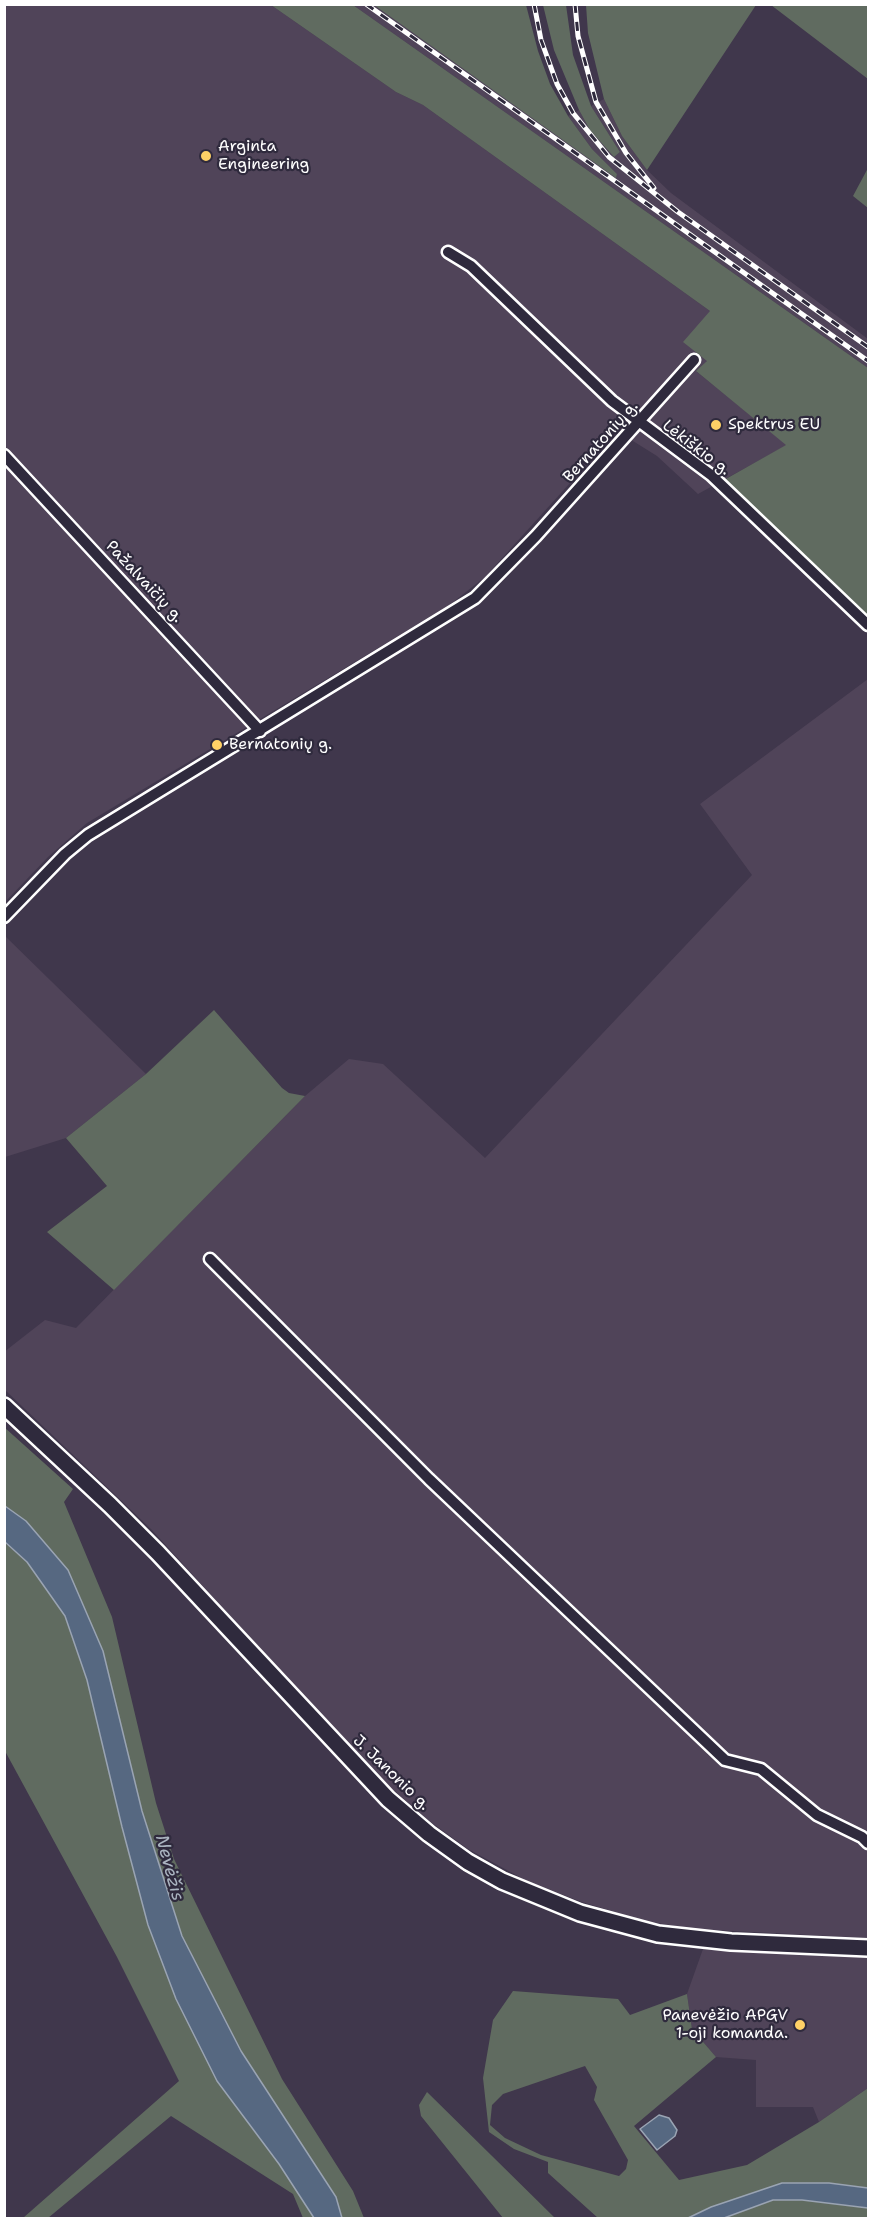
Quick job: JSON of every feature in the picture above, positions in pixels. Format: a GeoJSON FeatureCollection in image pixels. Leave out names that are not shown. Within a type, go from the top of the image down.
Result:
{"type":"FeatureCollection","features":[{"type":"Feature","properties":{"kind":"street","name":"Lėkiškio g."},"geometry":{"type":"LineString","coordinates":[[448,252],[471,266],[612,401],[638,423],[711,475],[868,625]]}},
{"type":"Feature","properties":{"kind":"street","name":"Bernatonių g."},"geometry":{"type":"LineString","coordinates":[[4,917],[65,854],[88,835],[475,598],[496,579],[694,360]]}},
{"type":"Feature","properties":{"kind":"street","name":"Pažalvaičių g."},"geometry":{"type":"LineString","coordinates":[[4,455],[260,731]]}},
{"type":"Feature","properties":{"kind":"street"},"geometry":{"type":"LineString","coordinates":[[210,1259],[414,1466],[725,1760],[761,1769],[818,1815],[862,1837],[868,1843]]}},
{"type":"Feature","properties":{"kind":"street","name":"J. Janonio g."},"geometry":{"type":"LineString","coordinates":[[4,1406],[158,1553],[388,1799],[429,1834],[468,1862],[502,1881],[571,1910],[658,1934],[732,1942],[868,1948]]}},
{"type":"Feature","properties":{"kind":"shaded area"},"geometry":{"type":"Polygon","coordinates":[[[5,5],[271,5],[396,92],[423,105],[710,311],[707,361],[697,372],[787,445],[698,494],[657,456],[617,431],[485,577],[448,606],[87,823],[48,857],[5,902],[5,5]]]}},
{"type":"Feature","properties":{"kind":"shaded area"},"geometry":{"type":"Polygon","coordinates":[[[353,5],[374,5],[616,177],[617,174],[592,149],[568,116],[579,110],[590,130],[614,157],[620,152],[591,106],[604,99],[622,136],[647,170],[671,193],[868,339],[868,368],[353,5]]]}},
{"type":"Feature","properties":{"kind":"shaded area"},"geometry":{"type":"Polygon","coordinates":[[[868,679],[868,1938],[695,1929],[645,1921],[582,1902],[529,1882],[468,1849],[428,1820],[382,1780],[338,1734],[151,1529],[5,1390],[4,1352],[45,1320],[76,1328],[305,1096],[349,1059],[383,1064],[485,1158],[752,875],[700,804],[868,679]]]}},
{"type":"Feature","properties":{"kind":"shaded area"},"geometry":{"type":"Polygon","coordinates":[[[4,935],[146,1074],[66,1138],[5,1157],[4,935]]]}},
{"type":"Feature","properties":{"kind":"shaded area"},"geometry":{"type":"Polygon","coordinates":[[[703,1949],[868,1957],[868,2088],[819,2122],[813,2107],[756,2107],[756,2060],[716,2057],[692,2029],[687,1994],[703,1949]]]}},
{"type":"Feature","properties":{"kind":"green space"},"geometry":{"type":"Polygon","coordinates":[[[271,5],[353,5],[868,368],[868,619],[724,480],[786,445],[696,371],[707,361],[683,342],[710,311],[423,105],[396,92],[271,5]]]}},
{"type":"Feature","properties":{"kind":"green space"},"geometry":{"type":"Polygon","coordinates":[[[374,5],[526,5],[538,51],[550,84],[568,116],[592,149],[617,174],[616,178],[374,5]]]}},
{"type":"Feature","properties":{"kind":"green space"},"geometry":{"type":"Polygon","coordinates":[[[543,5],[566,5],[573,55],[591,106],[620,152],[614,157],[590,130],[579,110],[554,50],[543,5]]]}},
{"type":"Feature","properties":{"kind":"green space"},"geometry":{"type":"Polygon","coordinates":[[[586,5],[756,5],[647,170],[622,136],[604,99],[588,33],[586,5]]]}},
{"type":"Feature","properties":{"kind":"green space"},"geometry":{"type":"Polygon","coordinates":[[[771,5],[868,5],[868,79],[771,5]]]}},
{"type":"Feature","properties":{"kind":"green space"},"geometry":{"type":"Polygon","coordinates":[[[868,168],[868,208],[853,196],[868,168]]]}},
{"type":"Feature","properties":{"kind":"green space"},"geometry":{"type":"Polygon","coordinates":[[[214,1010],[282,1088],[289,1093],[305,1096],[114,1290],[47,1232],[107,1186],[66,1138],[146,1074],[214,1010]]]}},
{"type":"Feature","properties":{"kind":"green space"},"geometry":{"type":"Polygon","coordinates":[[[4,1427],[73,1489],[64,1502],[112,1617],[156,1803],[174,1859],[282,2079],[353,2191],[364,2218],[342,2218],[336,2197],[241,2051],[182,1936],[142,1811],[103,1651],[26,1521],[5,1506],[4,1427]]]}},
{"type":"Feature","properties":{"kind":"green space"},"geometry":{"type":"Polygon","coordinates":[[[4,1542],[27,1562],[65,1616],[87,1679],[122,1827],[279,2164],[314,2218],[303,2218],[293,2194],[171,2116],[48,2218],[23,2218],[179,2081],[117,1957],[5,1751],[4,1542]]]}},
{"type":"Feature","properties":{"kind":"green space"},"geometry":{"type":"Polygon","coordinates":[[[513,1991],[618,1999],[630,2015],[687,1994],[692,2029],[716,2057],[634,2126],[679,2180],[747,2165],[819,2122],[868,2088],[868,2188],[829,2183],[711,2207],[688,2218],[598,2218],[548,2173],[548,2162],[514,2149],[489,2132],[483,2078],[493,2020],[513,1991]],[[585,2066],[503,2094],[492,2105],[490,2125],[505,2138],[541,2155],[619,2176],[626,2169],[628,2160],[594,2100],[597,2087],[585,2066]]]}},
{"type":"Feature","properties":{"kind":"green space"},"geometry":{"type":"Polygon","coordinates":[[[427,2092],[555,2218],[503,2218],[421,2116],[419,2105],[427,2092]]]}},
{"type":"Feature","properties":{"kind":"green space"},"geometry":{"type":"Polygon","coordinates":[[[773,2200],[802,2200],[868,2208],[868,2218],[724,2218],[773,2200]]]}},
{"type":"Feature","properties":{"kind":"water"},"geometry":{"type":"Polygon","coordinates":[[[5,1506],[26,1521],[68,1570],[103,1651],[142,1811],[182,1936],[241,2051],[336,2197],[342,2218],[314,2218],[279,2164],[217,2081],[176,1999],[148,1925],[87,1680],[65,1616],[27,1562],[5,1542],[5,1506]]]}},
{"type":"Feature","properties":{"kind":"water"},"geometry":{"type":"Polygon","coordinates":[[[659,2115],[669,2118],[677,2130],[675,2136],[657,2150],[640,2129],[659,2115]]]}},
{"type":"Feature","properties":{"kind":"water"},"geometry":{"type":"Polygon","coordinates":[[[782,2183],[829,2183],[868,2188],[868,2208],[802,2200],[773,2200],[724,2218],[688,2218],[711,2207],[782,2183]]]}},
{"type":"Feature","properties":{"kind":"railway"},"geometry":{"type":"LineString","coordinates":[[366,4],[868,361]]}},
{"type":"Feature","properties":{"kind":"railway"},"geometry":{"type":"LineString","coordinates":[[534,4],[541,40],[557,84],[573,113],[609,157],[678,212],[868,347]]}},
{"type":"Feature","properties":{"kind":"railway"},"geometry":{"type":"LineString","coordinates":[[575,4],[578,36],[596,102],[626,153],[654,188]]}},
{"type":"Feature","properties":{"kind":"place","name":"Arginta Engineering"},"geometry":{"type":"Point","coordinates":[206,156]}},
{"type":"Feature","properties":{"kind":"place","name":"Spektrus EU"},"geometry":{"type":"Point","coordinates":[716,425]}},
{"type":"Feature","properties":{"kind":"place","name":"Bernatonių g."},"geometry":{"type":"Point","coordinates":[217,745]}},
{"type":"Feature","properties":{"kind":"place","name":"Panevėžio APGV 1-oji komanda."},"geometry":{"type":"Point","coordinates":[800,2025]}},
{"type":"Feature","properties":{"kind":"water label","name":"Nevėžis"},"geometry":{"type":"Point","coordinates":[169,1868]}}]}
